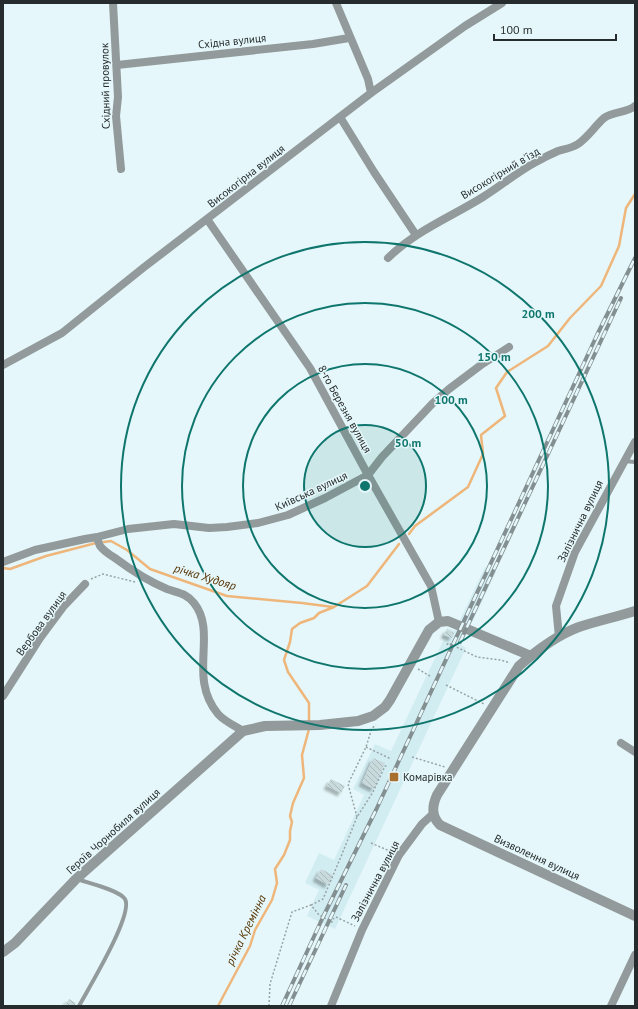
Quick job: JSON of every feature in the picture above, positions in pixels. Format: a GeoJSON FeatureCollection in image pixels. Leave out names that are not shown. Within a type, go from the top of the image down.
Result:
{"type":"FeatureCollection","features":[{"type":"Feature","properties":{"kind":"street","name":"Східний провулок"},"geometry":{"type":"LineString","coordinates":[[113,3],[118,97],[116,116],[121,169]]}},
{"type":"Feature","properties":{"kind":"street"},"geometry":{"type":"LineString","coordinates":[[336,3],[368,80],[371,93]]}},
{"type":"Feature","properties":{"kind":"street","name":"Високогірна вулиця"},"geometry":{"type":"LineString","coordinates":[[3,365],[62,333],[143,268],[371,93],[465,26],[502,3]]}},
{"type":"Feature","properties":{"kind":"street","name":"Східна вулиця"},"geometry":{"type":"LineString","coordinates":[[117,65],[313,44],[350,38]]}},
{"type":"Feature","properties":{"kind":"street","name":"Високогірний в'їзд"},"geometry":{"type":"LineString","coordinates":[[388,258],[399,247],[416,235],[483,197],[528,166],[580,143],[604,118],[635,106]]}},
{"type":"Feature","properties":{"kind":"street"},"geometry":{"type":"LineString","coordinates":[[340,117],[416,235]]}},
{"type":"Feature","properties":{"kind":"street","name":"8-го Березня вулиця"},"geometry":{"type":"LineString","coordinates":[[208,219],[310,368],[368,476],[431,586],[438,622]]}},
{"type":"Feature","properties":{"kind":"street","name":"Київська вулиця"},"geometry":{"type":"LineString","coordinates":[[3,562],[34,550],[85,539],[98,538],[128,529],[174,524],[208,528],[227,527],[277,519],[325,498],[368,476],[382,457],[433,403],[481,365],[509,347]]}},
{"type":"Feature","properties":{"kind":"street","name":"Залізнична вулиця"},"geometry":{"type":"LineString","coordinates":[[559,637],[556,606],[573,559],[635,442]]}},
{"type":"Feature","properties":{"kind":"street"},"geometry":{"type":"LineString","coordinates":[[98,538],[100,546],[132,570],[164,587],[182,593],[195,604],[200,613],[202,622],[204,638],[202,670],[204,685],[211,704],[219,715],[243,732]]}},
{"type":"Feature","properties":{"kind":"street","name":"Вербова вулиця"},"geometry":{"type":"LineString","coordinates":[[3,696],[40,638],[64,607],[85,584]]}},
{"type":"Feature","properties":{"kind":"street"},"geometry":{"type":"LineString","coordinates":[[434,813],[434,801],[520,666],[531,656],[559,637],[577,628],[635,611]]}},
{"type":"Feature","properties":{"kind":"street"},"geometry":{"type":"LineString","coordinates":[[438,622],[448,621],[531,656]]}},
{"type":"Feature","properties":{"kind":"street","name":"Героїв Чорнобиля вулиця"},"geometry":{"type":"LineString","coordinates":[[3,952],[15,943],[76,879],[243,732],[265,726],[320,725],[366,720],[380,712],[390,700],[429,630],[438,622]]}},
{"type":"Feature","properties":{"kind":"street"},"geometry":{"type":"LineString","coordinates":[[621,743],[635,752]]}},
{"type":"Feature","properties":{"kind":"street","name":"Залізнична вулиця"},"geometry":{"type":"LineString","coordinates":[[331,1006],[362,930],[400,855],[422,824],[434,813]]}},
{"type":"Feature","properties":{"kind":"street","name":"Визволення вулиця"},"geometry":{"type":"LineString","coordinates":[[434,813],[436,820],[440,825],[635,916]]}},
{"type":"Feature","properties":{"kind":"street"},"geometry":{"type":"LineString","coordinates":[[611,1006],[635,955]]}},
{"type":"Feature","properties":{"kind":"lane"},"geometry":{"type":"LineString","coordinates":[[624,461],[635,462]]}},
{"type":"Feature","properties":{"kind":"lane"},"geometry":{"type":"LineString","coordinates":[[76,879],[120,894],[125,900],[127,908],[117,937],[79,1006]]}},
{"type":"Feature","properties":{"kind":"path"},"geometry":{"type":"LineString","coordinates":[[85,584],[94,577],[103,574],[139,583]]}},
{"type":"Feature","properties":{"kind":"path"},"geometry":{"type":"LineString","coordinates":[[447,645],[448,643],[477,657],[501,660],[520,666]]}},
{"type":"Feature","properties":{"kind":"path"},"geometry":{"type":"LineString","coordinates":[[459,653],[461,649]]}},
{"type":"Feature","properties":{"kind":"path"},"geometry":{"type":"LineString","coordinates":[[426,673],[430,676]]}},
{"type":"Feature","properties":{"kind":"path"},"geometry":{"type":"LineString","coordinates":[[446,685],[493,709]]}},
{"type":"Feature","properties":{"kind":"path"},"geometry":{"type":"LineString","coordinates":[[357,817],[348,784],[366,747],[391,759]]}},
{"type":"Feature","properties":{"kind":"path"},"geometry":{"type":"LineString","coordinates":[[412,757],[455,770]]}},
{"type":"Feature","properties":{"kind":"path"},"geometry":{"type":"LineString","coordinates":[[269,1006],[270,984],[292,912],[323,899],[357,817],[387,766]]}},
{"type":"Feature","properties":{"kind":"path"},"geometry":{"type":"LineString","coordinates":[[371,843],[400,855]]}},
{"type":"Feature","properties":{"kind":"path"},"geometry":{"type":"LineString","coordinates":[[311,905],[319,915],[332,922],[335,918],[362,930]]}},
{"type":"Feature","properties":{"kind":"path"},"geometry":{"type":"LineString","coordinates":[[319,915],[321,911]]}},
{"type":"Feature","properties":{"kind":"shaded area"},"geometry":{"type":"Polygon","coordinates":[[[485,567],[496,572],[461,645],[466,648],[335,929],[307,916],[319,890],[305,883],[319,853],[334,860],[364,795],[353,789],[375,744],[391,751],[444,639],[442,638],[447,628],[455,631],[485,567]]]}},
{"type":"Feature","properties":{"kind":"building"},"geometry":{"type":"Polygon","coordinates":[[[447,629],[454,633],[452,638],[444,635],[447,629]]]}},
{"type":"Feature","properties":{"kind":"building"},"geometry":{"type":"Polygon","coordinates":[[[373,758],[385,763],[374,789],[362,783],[373,758]]]}},
{"type":"Feature","properties":{"kind":"building"},"geometry":{"type":"Polygon","coordinates":[[[331,779],[345,786],[341,793],[327,786],[331,779]]]}},
{"type":"Feature","properties":{"kind":"building"},"geometry":{"type":"Polygon","coordinates":[[[321,869],[333,875],[328,885],[316,878],[321,869]]]}},
{"type":"Feature","properties":{"kind":"building"},"geometry":{"type":"Polygon","coordinates":[[[69,999],[76,1003],[74,1006],[64,1006],[69,999]]]}},
{"type":"Feature","properties":{"kind":"waterway","name":"річка Кремінна"},"geometry":{"type":"LineString","coordinates":[[409,534],[415,526],[468,487],[483,454],[481,435],[505,416],[496,388],[507,372],[548,346],[570,318],[601,286],[619,246],[626,208],[635,194]]}},
{"type":"Feature","properties":{"kind":"waterway","name":"річка Худояр"},"geometry":{"type":"LineString","coordinates":[[104,542],[111,541],[127,550],[150,569],[227,596],[333,607]]}},
{"type":"Feature","properties":{"kind":"waterway","name":"річка Худояр"},"geometry":{"type":"LineString","coordinates":[[3,568],[10,569],[46,556],[96,543]]}},
{"type":"Feature","properties":{"kind":"waterway","name":"річка Кремінна"},"geometry":{"type":"LineString","coordinates":[[309,722],[309,703],[288,672],[284,660],[290,642],[292,629],[300,623],[314,618],[319,613],[334,607],[367,586],[399,544]]}},
{"type":"Feature","properties":{"kind":"waterway","name":"річка Кремінна"},"geometry":{"type":"LineString","coordinates":[[218,1006],[250,946],[255,930],[272,900],[277,883],[275,869],[284,855],[290,840],[292,822],[290,816],[293,803],[304,778],[302,755],[309,729]]}},
{"type":"Feature","properties":{"kind":"railway"},"geometry":{"type":"LineString","coordinates":[[282,1006],[323,917],[376,810],[597,335],[635,258]]}},
{"type":"Feature","properties":{"kind":"railway"},"geometry":{"type":"LineString","coordinates":[[460,642],[621,298]]}},
{"type":"Feature","properties":{"kind":"railway"},"geometry":{"type":"LineString","coordinates":[[289,1006],[346,885]]}},
{"type":"Feature","properties":{"kind":"place","name":"Комарівка"},"geometry":{"type":"Point","coordinates":[394,777]}}]}
